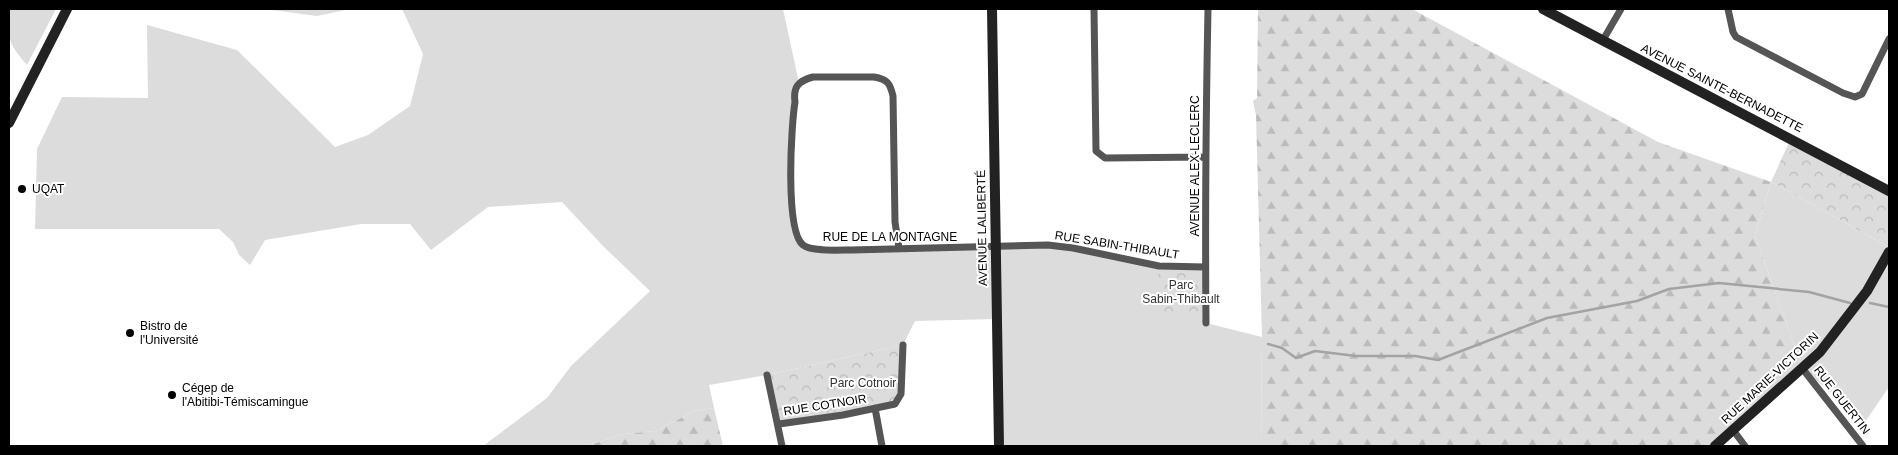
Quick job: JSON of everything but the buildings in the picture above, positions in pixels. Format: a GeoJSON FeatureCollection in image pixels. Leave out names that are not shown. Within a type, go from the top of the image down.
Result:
{"type":"FeatureCollection","features":[{"type":"Feature","properties":{"kind":"street"},"geometry":{"type":"LineString","coordinates":[[9,123],[66,9]]}},
{"type":"Feature","properties":{"kind":"street","name":"AVENUE LALIBERTÉ"},"geometry":{"type":"LineString","coordinates":[[992,9],[998,446]]}},
{"type":"Feature","properties":{"kind":"street"},"geometry":{"type":"LineString","coordinates":[[1094,9],[1096,151],[1105,158],[1206,157]]}},
{"type":"Feature","properties":{"kind":"street","name":"AVENUE ALEX-LECLERC"},"geometry":{"type":"LineString","coordinates":[[1206,323],[1208,9]]}},
{"type":"Feature","properties":{"kind":"street","name":"AVENUE SAINTE-BERNADETTE"},"geometry":{"type":"LineString","coordinates":[[1544,9],[1889,190]]}},
{"type":"Feature","properties":{"kind":"street"},"geometry":{"type":"LineString","coordinates":[[1603,40],[1621,9]]}},
{"type":"Feature","properties":{"kind":"street"},"geometry":{"type":"LineString","coordinates":[[1728,9],[1731,26],[1736,37],[1843,93],[1855,97],[1862,94],[1889,38]]}},
{"type":"Feature","properties":{"kind":"street","name":"RUE DE LA MONTAGNE"},"geometry":{"type":"LineString","coordinates":[[899,248],[895,222],[893,96],[890,84],[883,78],[874,76],[813,77],[804,79],[799,83],[794,93],[791,198],[793,223],[798,241],[805,247],[823,250],[994,247]]}},
{"type":"Feature","properties":{"kind":"street","name":"RUE SABIN-THIBAULT"},"geometry":{"type":"LineString","coordinates":[[994,247],[1061,246],[1159,266],[1206,267]]}},
{"type":"Feature","properties":{"kind":"street","name":"RUE MARIE-VICTORIN"},"geometry":{"type":"LineString","coordinates":[[1715,446],[1820,352],[1867,291],[1889,252]]}},
{"type":"Feature","properties":{"kind":"street","name":"RUE COTNOIR"},"geometry":{"type":"LineString","coordinates":[[779,424],[843,415],[895,404],[901,394],[903,345]]}},
{"type":"Feature","properties":{"kind":"street","name":"RUE GUERTIN"},"geometry":{"type":"LineString","coordinates":[[1802,368],[1863,446]]}},
{"type":"Feature","properties":{"kind":"street"},"geometry":{"type":"LineString","coordinates":[[766,375],[779,424],[782,446]]}},
{"type":"Feature","properties":{"kind":"street"},"geometry":{"type":"LineString","coordinates":[[875,408],[882,446]]}},
{"type":"Feature","properties":{"kind":"street"},"geometry":{"type":"LineString","coordinates":[[1733,430],[1745,446]]}},
{"type":"Feature","properties":{"kind":"green space"},"geometry":{"type":"Polygon","coordinates":[[[9,9],[56,9],[27,65],[15,50],[10,39],[9,9]]]}},
{"type":"Feature","properties":{"kind":"green space"},"geometry":{"type":"Polygon","coordinates":[[[350,9],[317,16],[272,10],[350,9]]]}},
{"type":"Feature","properties":{"kind":"green space"},"geometry":{"type":"Polygon","coordinates":[[[402,9],[783,9],[799,83],[794,93],[793,223],[805,247],[1048,245],[1159,266],[1206,323],[1262,337],[1261,446],[999,446],[995,319],[915,321],[903,345],[767,375],[709,385],[714,408],[695,411],[655,431],[623,434],[587,446],[483,446],[547,398],[571,366],[650,291],[603,246],[562,202],[488,207],[431,250],[410,224],[361,224],[265,240],[250,265],[239,255],[233,242],[219,229],[35,229],[37,149],[62,97],[148,98],[147,25],[237,50],[335,147],[368,135],[410,106],[423,54],[402,9]]]}},
{"type":"Feature","properties":{"kind":"green space"},"geometry":{"type":"Polygon","coordinates":[[[1258,9],[1412,9],[1658,142],[1771,182],[1755,235],[1802,368],[1715,446],[1261,446],[1262,337],[1256,115],[1253,101],[1257,98],[1258,9]]]}},
{"type":"Feature","properties":{"kind":"green space"},"geometry":{"type":"Polygon","coordinates":[[[1791,138],[1889,191],[1889,247],[1771,182],[1791,138]]]}},
{"type":"Feature","properties":{"kind":"green space"},"geometry":{"type":"Polygon","coordinates":[[[1771,182],[1889,247],[1889,387],[1865,422],[1802,368],[1755,235],[1771,182]]]}},
{"type":"Feature","properties":{"kind":"green space","name":"Parc Sabin-Thibault"},"geometry":{"type":"Polygon","coordinates":[[[1159,266],[1205,267],[1206,323],[1155,312],[1159,266]]]}},
{"type":"Feature","properties":{"kind":"green space","name":"Parc Cotnoir"},"geometry":{"type":"Polygon","coordinates":[[[903,345],[901,394],[895,404],[779,424],[767,375],[903,345]]]}},
{"type":"Feature","properties":{"kind":"green space"},"geometry":{"type":"Polygon","coordinates":[[[714,408],[723,446],[587,446],[623,434],[655,431],[695,411],[714,408]]]}},
{"type":"Feature","properties":{"kind":"waterway"},"geometry":{"type":"LineString","coordinates":[[1268,344],[1282,348],[1296,358],[1315,351],[1356,356],[1415,356],[1438,360],[1547,318],[1637,301],[1669,289],[1719,283],[1809,292],[1850,303]]}},
{"type":"Feature","properties":{"kind":"waterway"},"geometry":{"type":"LineString","coordinates":[[1870,303],[1889,307]]}},
{"type":"Feature","properties":{"kind":"place","name":"UQAT"},"geometry":{"type":"Point","coordinates":[22,189]}},
{"type":"Feature","properties":{"kind":"place","name":"Bistro de l'Université"},"geometry":{"type":"Point","coordinates":[130,333]}},
{"type":"Feature","properties":{"kind":"place","name":"Cégep de l'Abitibi-Témiscamingue"},"geometry":{"type":"Point","coordinates":[172,395]}}]}
